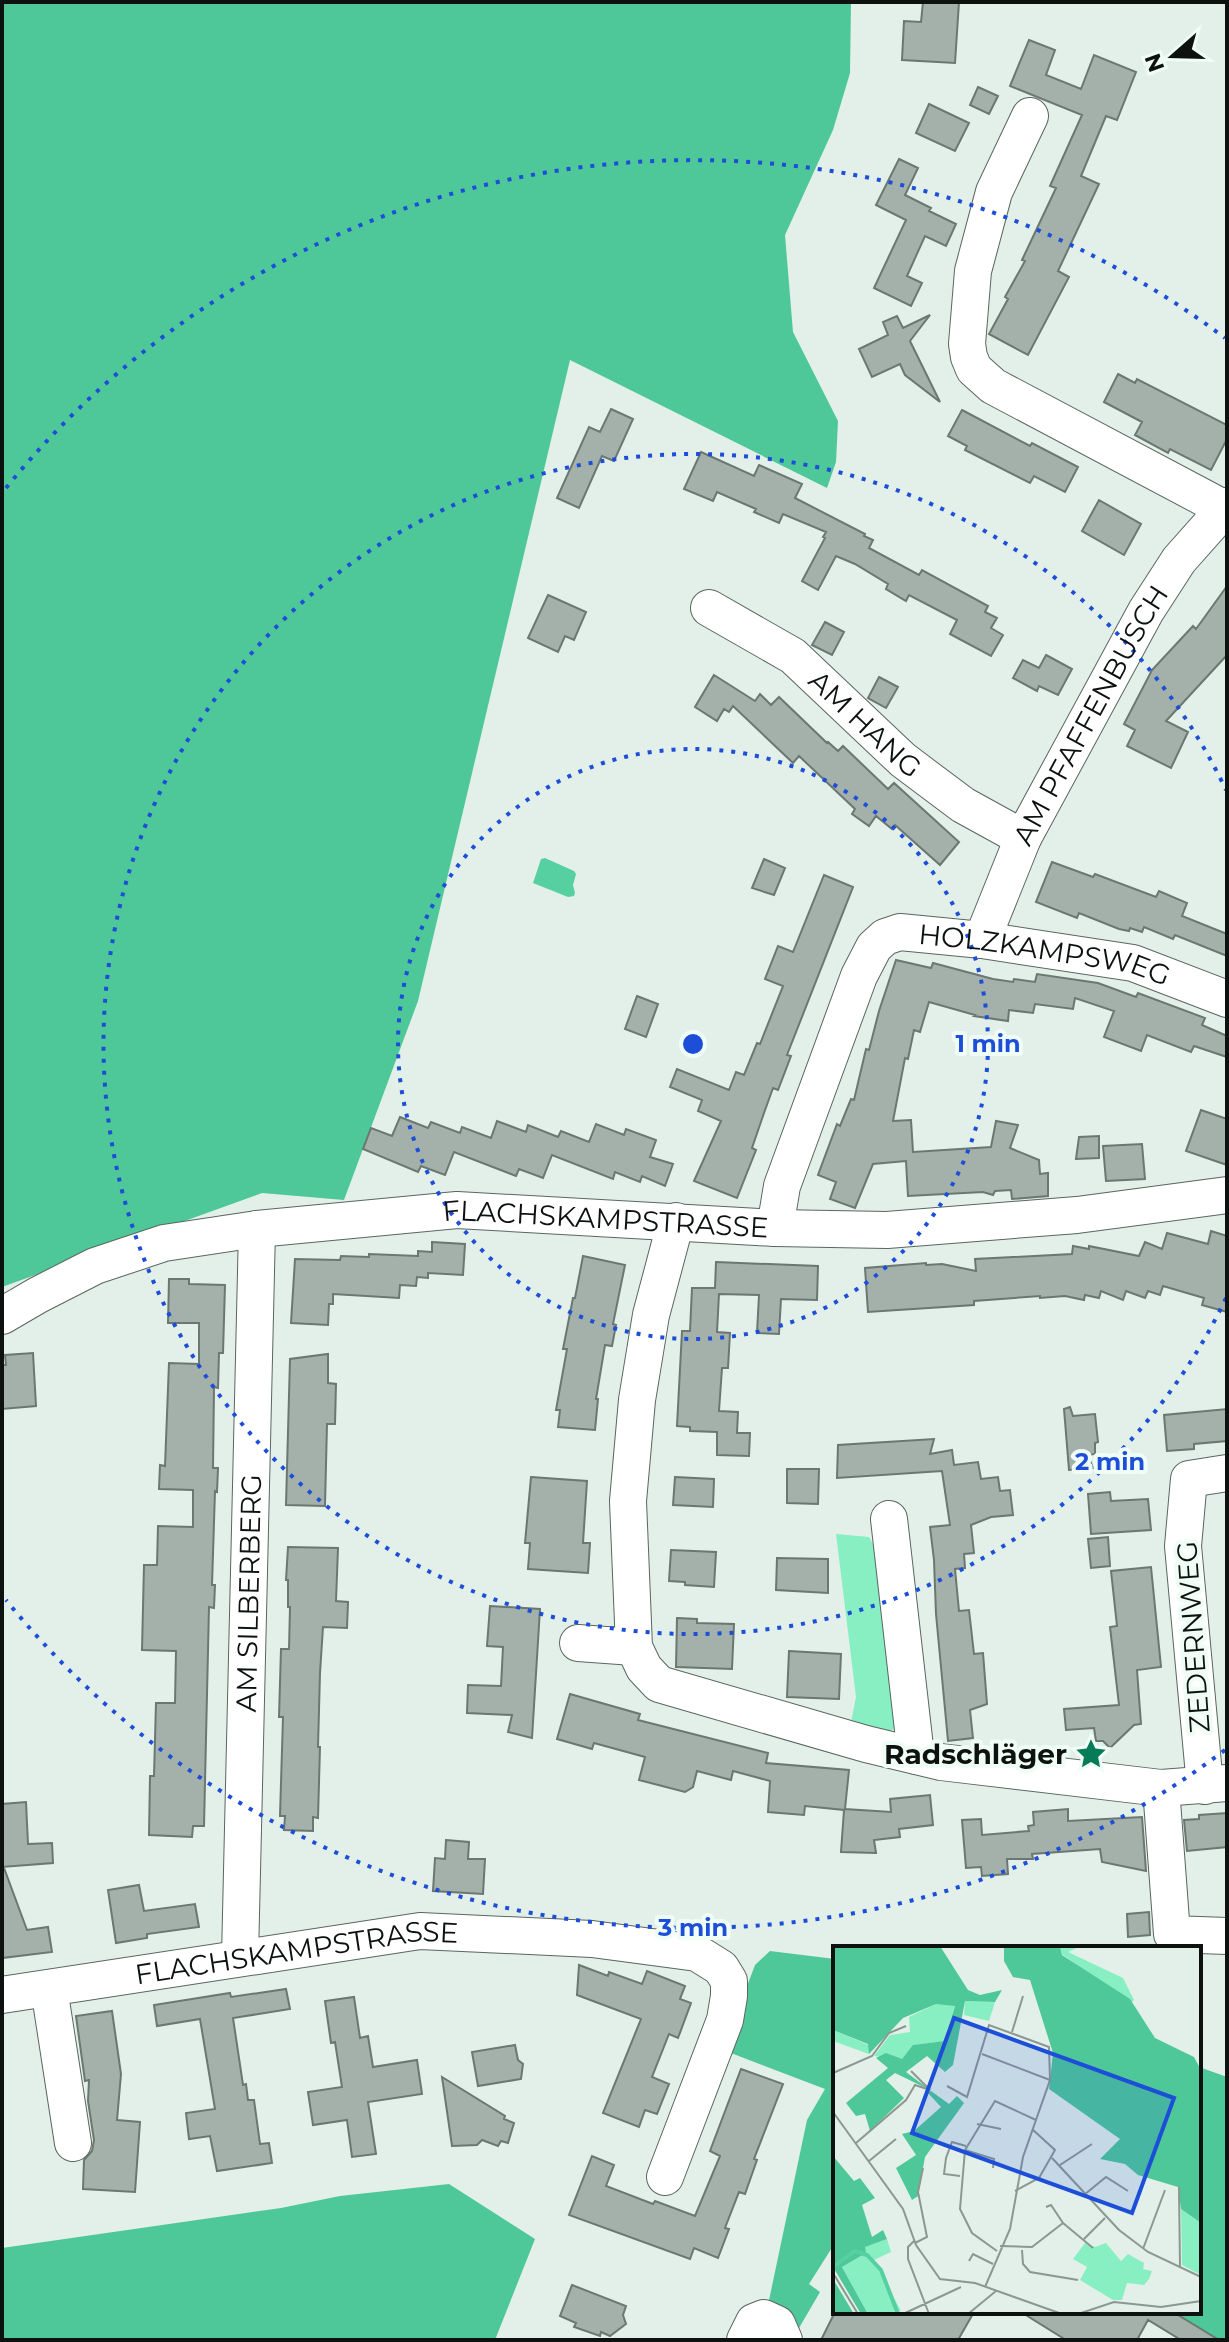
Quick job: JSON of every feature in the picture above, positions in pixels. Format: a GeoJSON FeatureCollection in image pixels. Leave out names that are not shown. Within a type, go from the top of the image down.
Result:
{"type":"FeatureCollection","features":[{"type":"Feature","properties":{"kind":"street"},"geometry":{"type":"LineString","coordinates":[[1030,116],[994,192],[973,271],[967,344],[974,369],[993,386],[1226,508]]}},
{"type":"Feature","properties":{"kind":"street","name":"AM PFAFFENBUSCH"},"geometry":{"type":"LineString","coordinates":[[982,940],[1023,838],[1146,611],[1179,560],[1226,508]]}},
{"type":"Feature","properties":{"kind":"street","name":"AM HANG"},"geometry":{"type":"LineString","coordinates":[[709,608],[793,656],[903,760],[963,805],[1023,838]]}},
{"type":"Feature","properties":{"kind":"street","name":"HOLZKAMPSWEG"},"geometry":{"type":"LineString","coordinates":[[775,1228],[782,1186],[859,976],[874,947],[885,937],[900,932],[982,940],[1133,963],[1227,999]]}},
{"type":"Feature","properties":{"kind":"street","name":"FLACHSKAMPSTRASSE"},"geometry":{"type":"LineString","coordinates":[[2,1316],[95,1266],[164,1243],[257,1229],[457,1210],[775,1228],[887,1230],[1077,1215],[1227,1195]]}},
{"type":"Feature","properties":{"kind":"street"},"geometry":{"type":"LineString","coordinates":[[676,1221],[651,1315],[637,1400],[628,1501],[634,1647],[644,1668],[659,1684],[866,1744],[941,1762],[1161,1788],[1216,1784]]}},
{"type":"Feature","properties":{"kind":"street","name":"AM SILBERBERG"},"geometry":{"type":"LineString","coordinates":[[240,1957],[257,1229]]}},
{"type":"Feature","properties":{"kind":"street","name":"ZEDERNWEG"},"geometry":{"type":"LineString","coordinates":[[1216,1784],[1183,1546],[1189,1479],[1227,1473]]}},
{"type":"Feature","properties":{"kind":"street"},"geometry":{"type":"LineString","coordinates":[[889,1519],[916,1756]]}},
{"type":"Feature","properties":{"kind":"street"},"geometry":{"type":"LineString","coordinates":[[578,1643],[634,1647]]}},
{"type":"Feature","properties":{"kind":"street"},"geometry":{"type":"LineString","coordinates":[[1161,1788],[1172,1934],[1227,1936]]}},
{"type":"Feature","properties":{"kind":"street","name":"FLACHSKAMPSTRASSE"},"geometry":{"type":"LineString","coordinates":[[2,1995],[420,1931],[592,1939],[697,1953],[721,1968],[729,1981],[729,1996],[725,2020],[665,2177]]}},
{"type":"Feature","properties":{"kind":"street"},"geometry":{"type":"LineString","coordinates":[[49,1988],[73,2143]]}},
{"type":"Feature","properties":{"kind":"street"},"geometry":{"type":"LineString","coordinates":[[745,2340],[754,2322],[764,2318],[780,2329],[784,2340]]}},
{"type":"Feature","properties":{"kind":"shaded area"},"geometry":{"type":"Polygon","coordinates":[[[2,2],[851,2],[850,73],[833,130],[785,235],[793,332],[838,421],[836,462],[827,488],[570,360],[418,1001],[344,1200],[262,1193],[2,1287],[2,2]]]}},
{"type":"Feature","properties":{"kind":"shaded area"},"geometry":{"type":"Polygon","coordinates":[[[541,859],[574,871],[574,896],[568,897],[533,883],[541,859]]]}},
{"type":"Feature","properties":{"kind":"shaded area"},"geometry":{"type":"Polygon","coordinates":[[[836,1534],[869,1537],[887,1569],[905,1720],[887,1734],[851,1722],[856,1697],[836,1534]]]}},
{"type":"Feature","properties":{"kind":"shaded area"},"geometry":{"type":"Polygon","coordinates":[[[770,1951],[833,1959],[833,2246],[809,2284],[820,2292],[792,2340],[768,2305],[807,2120],[825,2089],[723,2050],[755,1965],[770,1951]]]}},
{"type":"Feature","properties":{"kind":"shaded area"},"geometry":{"type":"Polygon","coordinates":[[[1201,2068],[1227,2077],[1227,2340],[1199,2340],[1204,2331],[1176,2314],[1201,2314],[1201,2068]]]}},
{"type":"Feature","properties":{"kind":"shaded area"},"geometry":{"type":"Polygon","coordinates":[[[449,2184],[535,2239],[495,2340],[2,2340],[2,2248],[281,2208],[340,2196],[449,2184]]]}},
{"type":"Feature","properties":{"kind":"building"},"geometry":{"type":"Polygon","coordinates":[[[923,2],[959,2],[955,63],[902,60],[904,21],[921,22],[923,2]]]}},
{"type":"Feature","properties":{"kind":"building"},"geometry":{"type":"Polygon","coordinates":[[[1029,40],[1055,50],[1046,75],[1081,89],[1094,55],[1136,72],[1117,120],[1106,116],[1081,176],[1099,184],[1058,271],[1069,277],[1028,355],[989,334],[1008,299],[1005,297],[1025,261],[1022,260],[1056,188],[1050,186],[1082,115],[1010,86],[1029,40]]]}},
{"type":"Feature","properties":{"kind":"building"},"geometry":{"type":"Polygon","coordinates":[[[978,87],[998,96],[989,114],[970,105],[978,87]]]}},
{"type":"Feature","properties":{"kind":"building"},"geometry":{"type":"Polygon","coordinates":[[[929,104],[969,123],[955,151],[916,133],[929,104]]]}},
{"type":"Feature","properties":{"kind":"building"},"geometry":{"type":"Polygon","coordinates":[[[899,159],[918,168],[905,195],[956,224],[946,246],[925,236],[907,276],[922,283],[911,306],[874,288],[906,220],[876,205],[899,159]]]}},
{"type":"Feature","properties":{"kind":"building"},"geometry":{"type":"Polygon","coordinates":[[[930,315],[910,341],[940,402],[905,375],[900,364],[872,377],[859,349],[888,335],[883,322],[897,316],[903,328],[930,315]]]}},
{"type":"Feature","properties":{"kind":"building"},"geometry":{"type":"Polygon","coordinates":[[[1118,374],[1135,383],[1137,379],[1227,425],[1227,439],[1211,470],[1170,449],[1168,453],[1135,435],[1142,422],[1104,402],[1118,374]]]}},
{"type":"Feature","properties":{"kind":"building"},"geometry":{"type":"Polygon","coordinates":[[[611,409],[633,419],[614,461],[602,456],[579,508],[557,498],[589,427],[600,432],[611,409]]]}},
{"type":"Feature","properties":{"kind":"building"},"geometry":{"type":"Polygon","coordinates":[[[962,410],[1078,467],[1065,492],[1034,476],[1030,483],[965,450],[967,446],[948,436],[962,410]]]}},
{"type":"Feature","properties":{"kind":"building"},"geometry":{"type":"Polygon","coordinates":[[[701,452],[754,476],[759,465],[802,484],[795,498],[865,534],[873,540],[869,548],[919,575],[922,570],[988,606],[985,612],[997,618],[991,628],[1003,635],[991,656],[950,634],[957,620],[909,595],[906,601],[886,589],[888,584],[836,556],[818,590],[802,581],[826,532],[783,514],[779,523],[717,492],[713,501],[684,489],[701,452]]]}},
{"type":"Feature","properties":{"kind":"building"},"geometry":{"type":"Polygon","coordinates":[[[1099,500],[1141,524],[1124,555],[1082,531],[1099,500]]]}},
{"type":"Feature","properties":{"kind":"building"},"geometry":{"type":"Polygon","coordinates":[[[1227,586],[1227,655],[1166,721],[1188,732],[1171,768],[1127,746],[1135,730],[1124,724],[1152,670],[1193,626],[1196,629],[1227,586]]]}},
{"type":"Feature","properties":{"kind":"building"},"geometry":{"type":"Polygon","coordinates":[[[548,595],[586,612],[574,640],[565,636],[558,652],[528,638],[548,595]]]}},
{"type":"Feature","properties":{"kind":"building"},"geometry":{"type":"Polygon","coordinates":[[[825,622],[844,632],[832,655],[812,645],[825,622]]]}},
{"type":"Feature","properties":{"kind":"building"},"geometry":{"type":"Polygon","coordinates":[[[1046,655],[1072,669],[1058,695],[1039,686],[1037,691],[1013,678],[1023,660],[1039,668],[1046,655]]]}},
{"type":"Feature","properties":{"kind":"building"},"geometry":{"type":"Polygon","coordinates":[[[714,675],[755,701],[760,694],[771,705],[779,697],[827,743],[838,751],[843,746],[888,789],[894,783],[959,842],[940,865],[895,825],[892,829],[876,816],[869,826],[852,814],[855,809],[799,756],[793,763],[733,706],[729,712],[724,709],[717,721],[695,707],[714,675]]]}},
{"type":"Feature","properties":{"kind":"building"},"geometry":{"type":"Polygon","coordinates":[[[879,677],[898,687],[886,708],[868,698],[879,677]]]}},
{"type":"Feature","properties":{"kind":"building"},"geometry":{"type":"Polygon","coordinates":[[[764,859],[785,868],[774,895],[752,888],[764,859]]]}},
{"type":"Feature","properties":{"kind":"building"},"geometry":{"type":"Polygon","coordinates":[[[1052,862],[1156,897],[1159,891],[1187,903],[1182,916],[1227,934],[1227,956],[1175,935],[1173,939],[1144,927],[1142,932],[1130,928],[1129,931],[1119,929],[1079,913],[1077,918],[1036,902],[1052,862]]]}},
{"type":"Feature","properties":{"kind":"building"},"geometry":{"type":"Polygon","coordinates":[[[824,875],[853,887],[787,1055],[791,1056],[778,1090],[773,1088],[752,1148],[756,1150],[737,1198],[694,1181],[721,1121],[698,1111],[702,1100],[670,1087],[677,1069],[729,1090],[736,1072],[744,1075],[783,986],[765,979],[778,946],[793,952],[824,875]]]}},
{"type":"Feature","properties":{"kind":"building"},"geometry":{"type":"Polygon","coordinates":[[[896,960],[931,968],[933,963],[1013,982],[1014,979],[1035,982],[1037,974],[1098,983],[1136,997],[1138,993],[1205,1018],[1202,1025],[1227,1036],[1227,1057],[1194,1046],[1191,1052],[1147,1035],[1141,1051],[1104,1037],[1114,1011],[1075,998],[1073,1009],[1035,1004],[1033,1013],[1009,1010],[1008,1021],[974,1016],[929,1002],[920,1032],[914,1030],[908,1059],[905,1058],[893,1121],[911,1120],[913,1152],[991,1147],[996,1121],[1018,1125],[1010,1148],[1039,1160],[1040,1174],[1048,1173],[1048,1196],[1012,1199],[1011,1190],[995,1191],[993,1195],[983,1192],[908,1196],[906,1161],[873,1164],[855,1208],[830,1199],[836,1182],[818,1175],[837,1124],[840,1126],[851,1099],[854,1100],[866,1049],[869,1050],[896,960]]]}},
{"type":"Feature","properties":{"kind":"building"},"geometry":{"type":"Polygon","coordinates":[[[637,996],[658,1004],[646,1037],[625,1029],[637,996]]]}},
{"type":"Feature","properties":{"kind":"building"},"geometry":{"type":"Polygon","coordinates":[[[1201,1110],[1227,1119],[1227,1165],[1186,1151],[1201,1110]]]}},
{"type":"Feature","properties":{"kind":"building"},"geometry":{"type":"Polygon","coordinates":[[[400,1117],[428,1128],[431,1122],[460,1133],[462,1127],[491,1138],[497,1121],[526,1132],[528,1125],[558,1137],[561,1131],[589,1142],[596,1124],[624,1135],[626,1129],[656,1140],[650,1157],[673,1164],[665,1186],[642,1176],[640,1182],[615,1172],[613,1179],[552,1155],[543,1178],[519,1169],[516,1176],[454,1152],[445,1175],[421,1166],[418,1172],[363,1149],[371,1128],[392,1136],[400,1117]]]}},
{"type":"Feature","properties":{"kind":"building"},"geometry":{"type":"Polygon","coordinates":[[[1099,1136],[1099,1158],[1076,1159],[1079,1137],[1099,1136]]]}},
{"type":"Feature","properties":{"kind":"building"},"geometry":{"type":"Polygon","coordinates":[[[1142,1144],[1145,1179],[1106,1181],[1103,1146],[1142,1144]]]}},
{"type":"Feature","properties":{"kind":"building"},"geometry":{"type":"Polygon","coordinates":[[[1211,1231],[1227,1236],[1227,1312],[1202,1305],[1204,1298],[1163,1286],[1160,1295],[1148,1291],[1145,1298],[1126,1291],[1123,1300],[1101,1291],[1099,1298],[1085,1295],[1084,1300],[1040,1296],[974,1301],[974,1305],[868,1312],[865,1268],[926,1263],[976,1271],[975,1259],[1072,1254],[1073,1246],[1139,1256],[1145,1242],[1162,1249],[1167,1233],[1208,1244],[1211,1231]]]}},
{"type":"Feature","properties":{"kind":"building"},"geometry":{"type":"Polygon","coordinates":[[[432,1242],[465,1244],[463,1275],[428,1273],[428,1278],[417,1277],[416,1286],[400,1285],[399,1298],[333,1294],[328,1325],[291,1323],[295,1259],[340,1260],[341,1256],[369,1257],[369,1254],[418,1256],[418,1251],[432,1252],[432,1242]]]}},
{"type":"Feature","properties":{"kind":"building"},"geometry":{"type":"Polygon","coordinates":[[[583,1256],[625,1265],[613,1324],[616,1325],[612,1346],[605,1345],[596,1399],[595,1430],[558,1427],[560,1410],[556,1410],[567,1349],[563,1349],[583,1256]]]}},
{"type":"Feature","properties":{"kind":"building"},"geometry":{"type":"Polygon","coordinates":[[[716,1262],[818,1266],[817,1300],[781,1299],[779,1334],[757,1333],[759,1295],[719,1294],[717,1332],[730,1333],[728,1368],[722,1368],[719,1411],[738,1412],[737,1433],[750,1433],[749,1456],[717,1455],[717,1432],[690,1431],[690,1427],[677,1426],[682,1331],[690,1331],[692,1288],[715,1288],[716,1262]]]}},
{"type":"Feature","properties":{"kind":"building"},"geometry":{"type":"Polygon","coordinates":[[[169,1279],[189,1279],[189,1284],[225,1285],[223,1353],[219,1353],[218,1388],[214,1387],[213,1468],[218,1468],[212,1585],[215,1585],[214,1608],[209,1607],[204,1826],[193,1826],[192,1837],[149,1835],[156,1703],[175,1703],[176,1651],[142,1650],[144,1565],[157,1565],[158,1526],[193,1527],[193,1490],[159,1489],[160,1465],[165,1466],[169,1363],[199,1364],[199,1323],[168,1323],[169,1279]]]}},
{"type":"Feature","properties":{"kind":"building"},"geometry":{"type":"Polygon","coordinates":[[[33,1353],[36,1406],[2,1409],[2,1365],[6,1365],[5,1355],[33,1353]]]}},
{"type":"Feature","properties":{"kind":"building"},"geometry":{"type":"Polygon","coordinates":[[[328,1354],[328,1383],[336,1384],[335,1424],[327,1424],[325,1506],[286,1505],[290,1359],[328,1354]]]}},
{"type":"Feature","properties":{"kind":"building"},"geometry":{"type":"Polygon","coordinates":[[[1070,1407],[1073,1416],[1095,1414],[1098,1442],[1095,1443],[1095,1454],[1088,1455],[1093,1468],[1069,1470],[1064,1409],[1070,1407]]]}},
{"type":"Feature","properties":{"kind":"building"},"geometry":{"type":"Polygon","coordinates":[[[1227,1409],[1227,1441],[1194,1444],[1194,1449],[1167,1451],[1164,1415],[1227,1409]]]}},
{"type":"Feature","properties":{"kind":"building"},"geometry":{"type":"Polygon","coordinates":[[[934,1439],[930,1454],[952,1450],[954,1465],[978,1462],[981,1479],[998,1477],[1000,1491],[1010,1490],[1013,1515],[991,1517],[971,1525],[974,1553],[964,1554],[965,1568],[955,1569],[959,1611],[969,1610],[974,1654],[983,1653],[987,1704],[970,1710],[973,1738],[948,1741],[930,1527],[950,1525],[942,1471],[837,1478],[838,1445],[934,1439]]]}},
{"type":"Feature","properties":{"kind":"building"},"geometry":{"type":"Polygon","coordinates":[[[787,1469],[819,1469],[818,1504],[787,1503],[787,1469]]]}},
{"type":"Feature","properties":{"kind":"building"},"geometry":{"type":"Polygon","coordinates":[[[531,1477],[587,1481],[583,1543],[590,1543],[588,1573],[528,1569],[530,1543],[525,1543],[531,1477]]]}},
{"type":"Feature","properties":{"kind":"building"},"geometry":{"type":"Polygon","coordinates":[[[675,1477],[714,1479],[713,1507],[673,1505],[675,1477]]]}},
{"type":"Feature","properties":{"kind":"building"},"geometry":{"type":"Polygon","coordinates":[[[1110,1492],[1111,1501],[1148,1499],[1151,1530],[1091,1534],[1088,1494],[1110,1492]]]}},
{"type":"Feature","properties":{"kind":"building"},"geometry":{"type":"Polygon","coordinates":[[[1108,1537],[1110,1566],[1091,1568],[1088,1539],[1108,1537]]]}},
{"type":"Feature","properties":{"kind":"building"},"geometry":{"type":"Polygon","coordinates":[[[288,1547],[338,1548],[336,1601],[348,1602],[347,1628],[323,1627],[318,1818],[313,1817],[313,1831],[284,1830],[285,1816],[280,1816],[283,1717],[279,1717],[281,1649],[289,1649],[288,1547]]]}},
{"type":"Feature","properties":{"kind":"building"},"geometry":{"type":"Polygon","coordinates":[[[671,1550],[716,1552],[714,1587],[669,1581],[671,1550]]]}},
{"type":"Feature","properties":{"kind":"building"},"geometry":{"type":"Polygon","coordinates":[[[777,1558],[828,1559],[828,1593],[776,1590],[777,1558]]]}},
{"type":"Feature","properties":{"kind":"building"},"geometry":{"type":"Polygon","coordinates":[[[1151,1567],[1161,1667],[1137,1670],[1141,1724],[1134,1725],[1110,1748],[1103,1741],[1096,1741],[1094,1728],[1066,1730],[1064,1709],[1119,1705],[1110,1627],[1117,1626],[1111,1571],[1151,1567]]]}},
{"type":"Feature","properties":{"kind":"building"},"geometry":{"type":"Polygon","coordinates":[[[490,1606],[540,1609],[532,1738],[508,1732],[512,1715],[467,1713],[468,1685],[501,1686],[503,1647],[487,1646],[490,1606]]]}},
{"type":"Feature","properties":{"kind":"building"},"geometry":{"type":"Polygon","coordinates":[[[677,1618],[697,1619],[697,1623],[734,1624],[732,1669],[676,1667],[677,1618]]]}},
{"type":"Feature","properties":{"kind":"building"},"geometry":{"type":"Polygon","coordinates":[[[789,1651],[841,1654],[839,1699],[787,1697],[789,1651]]]}},
{"type":"Feature","properties":{"kind":"building"},"geometry":{"type":"Polygon","coordinates":[[[570,1694],[640,1714],[638,1720],[768,1753],[766,1763],[849,1770],[845,1809],[891,1812],[890,1799],[930,1795],[933,1825],[899,1829],[900,1837],[874,1840],[876,1853],[841,1852],[844,1810],[805,1806],[804,1815],[768,1812],[770,1781],[733,1771],[731,1780],[697,1771],[693,1787],[685,1792],[639,1780],[645,1757],[594,1743],[592,1749],[557,1739],[570,1694]]]}},
{"type":"Feature","properties":{"kind":"building"},"geometry":{"type":"Polygon","coordinates":[[[26,1802],[28,1844],[52,1843],[53,1863],[2,1867],[2,1804],[26,1802]]]}},
{"type":"Feature","properties":{"kind":"building"},"geometry":{"type":"Polygon","coordinates":[[[1068,1809],[1068,1821],[1142,1817],[1146,1871],[1102,1862],[1100,1849],[1032,1854],[1033,1859],[1007,1859],[1008,1874],[982,1876],[981,1867],[966,1868],[962,1820],[981,1819],[982,1835],[1029,1831],[1028,1826],[1034,1825],[1033,1812],[1068,1809]]]}},
{"type":"Feature","properties":{"kind":"building"},"geometry":{"type":"Polygon","coordinates":[[[1227,1813],[1227,1847],[1187,1851],[1184,1820],[1199,1819],[1199,1815],[1227,1813]]]}},
{"type":"Feature","properties":{"kind":"building"},"geometry":{"type":"Polygon","coordinates":[[[446,1840],[469,1842],[468,1859],[485,1859],[483,1894],[433,1891],[435,1858],[445,1859],[446,1840]]]}},
{"type":"Feature","properties":{"kind":"building"},"geometry":{"type":"Polygon","coordinates":[[[2,1868],[27,1930],[48,1927],[52,1952],[2,1958],[2,1868]]]}},
{"type":"Feature","properties":{"kind":"building"},"geometry":{"type":"Polygon","coordinates":[[[139,1885],[144,1911],[195,1904],[199,1927],[147,1934],[147,1938],[116,1943],[108,1890],[139,1885]]]}},
{"type":"Feature","properties":{"kind":"building"},"geometry":{"type":"Polygon","coordinates":[[[1149,1912],[1150,1935],[1128,1937],[1127,1914],[1149,1912]]]}},
{"type":"Feature","properties":{"kind":"building"},"geometry":{"type":"Polygon","coordinates":[[[579,1965],[642,1984],[647,1971],[685,1986],[680,1999],[691,2003],[678,2038],[669,2034],[652,2077],[669,2084],[657,2114],[645,2110],[639,2127],[603,2113],[641,2019],[577,1995],[579,1965]]]}},
{"type":"Feature","properties":{"kind":"building"},"geometry":{"type":"Polygon","coordinates":[[[286,1989],[290,2009],[233,2018],[243,2085],[246,2084],[248,2100],[254,2100],[260,2144],[269,2143],[272,2163],[217,2171],[210,2136],[189,2139],[186,2113],[215,2109],[200,2019],[157,2026],[154,2005],[230,1993],[231,1997],[286,1989]]]}},
{"type":"Feature","properties":{"kind":"building"},"geometry":{"type":"Polygon","coordinates":[[[354,1997],[360,2038],[368,2036],[373,2067],[417,2060],[422,2094],[368,2102],[376,2154],[352,2157],[347,2120],[313,2125],[308,2092],[342,2087],[325,2001],[354,1997]]]}},
{"type":"Feature","properties":{"kind":"building"},"geometry":{"type":"Polygon","coordinates":[[[112,2011],[121,2074],[117,2120],[140,2122],[135,2192],[83,2189],[84,2160],[92,2151],[94,2140],[88,2101],[89,2080],[85,2081],[76,2016],[112,2011]]]}},
{"type":"Feature","properties":{"kind":"building"},"geometry":{"type":"Polygon","coordinates":[[[515,2045],[518,2060],[523,2064],[521,2079],[478,2086],[472,2052],[515,2045]]]}},
{"type":"Feature","properties":{"kind":"building"},"geometry":{"type":"Polygon","coordinates":[[[741,2069],[783,2084],[754,2159],[757,2160],[745,2194],[739,2192],[725,2228],[729,2229],[718,2258],[694,2248],[690,2259],[569,2215],[592,2156],[614,2165],[606,2186],[695,2216],[720,2156],[710,2151],[741,2069]]]}},
{"type":"Feature","properties":{"kind":"building"},"geometry":{"type":"Polygon","coordinates":[[[442,2077],[514,2123],[508,2143],[501,2141],[498,2146],[482,2140],[477,2145],[452,2146],[442,2077]]]}},
{"type":"Feature","properties":{"kind":"building"},"geometry":{"type":"Polygon","coordinates":[[[572,2285],[626,2306],[623,2315],[626,2324],[610,2336],[601,2332],[600,2336],[574,2327],[576,2323],[560,2316],[572,2285]]]}},
{"type":"Feature","properties":{"kind":"building"},"geometry":{"type":"Polygon","coordinates":[[[834,2314],[973,2314],[958,2340],[821,2340],[834,2314]]]}},
{"type":"Feature","properties":{"kind":"building"},"geometry":{"type":"Polygon","coordinates":[[[1024,2314],[1176,2314],[1219,2340],[1181,2340],[1148,2320],[1137,2340],[1066,2340],[1024,2314]]]}},
{"type":"Feature","properties":{"kind":"place","name":"Radschläger"},"geometry":{"type":"Point","coordinates":[1091,1754]}}]}
